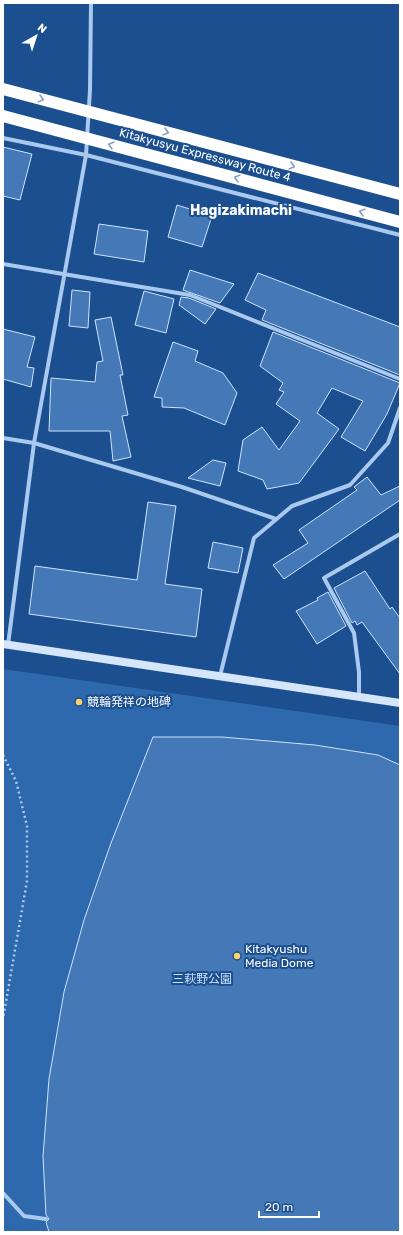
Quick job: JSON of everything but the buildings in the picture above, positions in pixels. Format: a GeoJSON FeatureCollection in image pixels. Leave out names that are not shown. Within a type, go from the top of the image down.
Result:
{"type":"FeatureCollection","features":[{"type":"Feature","properties":{"kind":"highway","name":"Kitakyusyu Expressway Route 4"},"geometry":{"type":"LineString","coordinates":[[3,89],[400,194]]}},
{"type":"Feature","properties":{"kind":"highway","name":"Kitakyusyu Expressway Route 4"},"geometry":{"type":"LineString","coordinates":[[3,116],[400,222]]}},
{"type":"Feature","properties":{"kind":"street"},"geometry":{"type":"LineString","coordinates":[[91,3],[90,90],[86,155],[34,443],[6,644],[400,703]]}},
{"type":"Feature","properties":{"kind":"street"},"geometry":{"type":"LineString","coordinates":[[3,138],[86,155],[400,235]]}},
{"type":"Feature","properties":{"kind":"street"},"geometry":{"type":"LineString","coordinates":[[3,264],[65,276],[190,295],[400,379]]}},
{"type":"Feature","properties":{"kind":"street"},"geometry":{"type":"LineString","coordinates":[[220,676],[254,538],[292,506],[350,485],[388,443],[400,408]]}},
{"type":"Feature","properties":{"kind":"street"},"geometry":{"type":"LineString","coordinates":[[3,438],[34,443],[182,487],[276,519]]}},
{"type":"Feature","properties":{"kind":"street"},"geometry":{"type":"LineString","coordinates":[[359,697],[359,672],[354,633],[324,578],[400,534]]}},
{"type":"Feature","properties":{"kind":"street"},"geometry":{"type":"LineString","coordinates":[[3,1193],[24,1216],[46,1219]]}},
{"type":"Feature","properties":{"kind":"path"},"geometry":{"type":"LineString","coordinates":[[3,756],[16,781],[27,826],[27,881],[3,1019]]}},
{"type":"Feature","properties":{"kind":"green space","name":"三萩野公園"},"geometry":{"type":"Polygon","coordinates":[[[3,669],[400,726],[400,1232],[3,1232],[3,669]]]}},
{"type":"Feature","properties":{"kind":"place","name":"競輪発祥の地碑"},"geometry":{"type":"Point","coordinates":[79,702]}},
{"type":"Feature","properties":{"kind":"place","name":"Kitakyushu Media Dome"},"geometry":{"type":"Point","coordinates":[237,956]}},
{"type":"Feature","properties":{"kind":"district","name":"Hagizakimachi"},"geometry":{"type":"Point","coordinates":[241,210]}}]}
